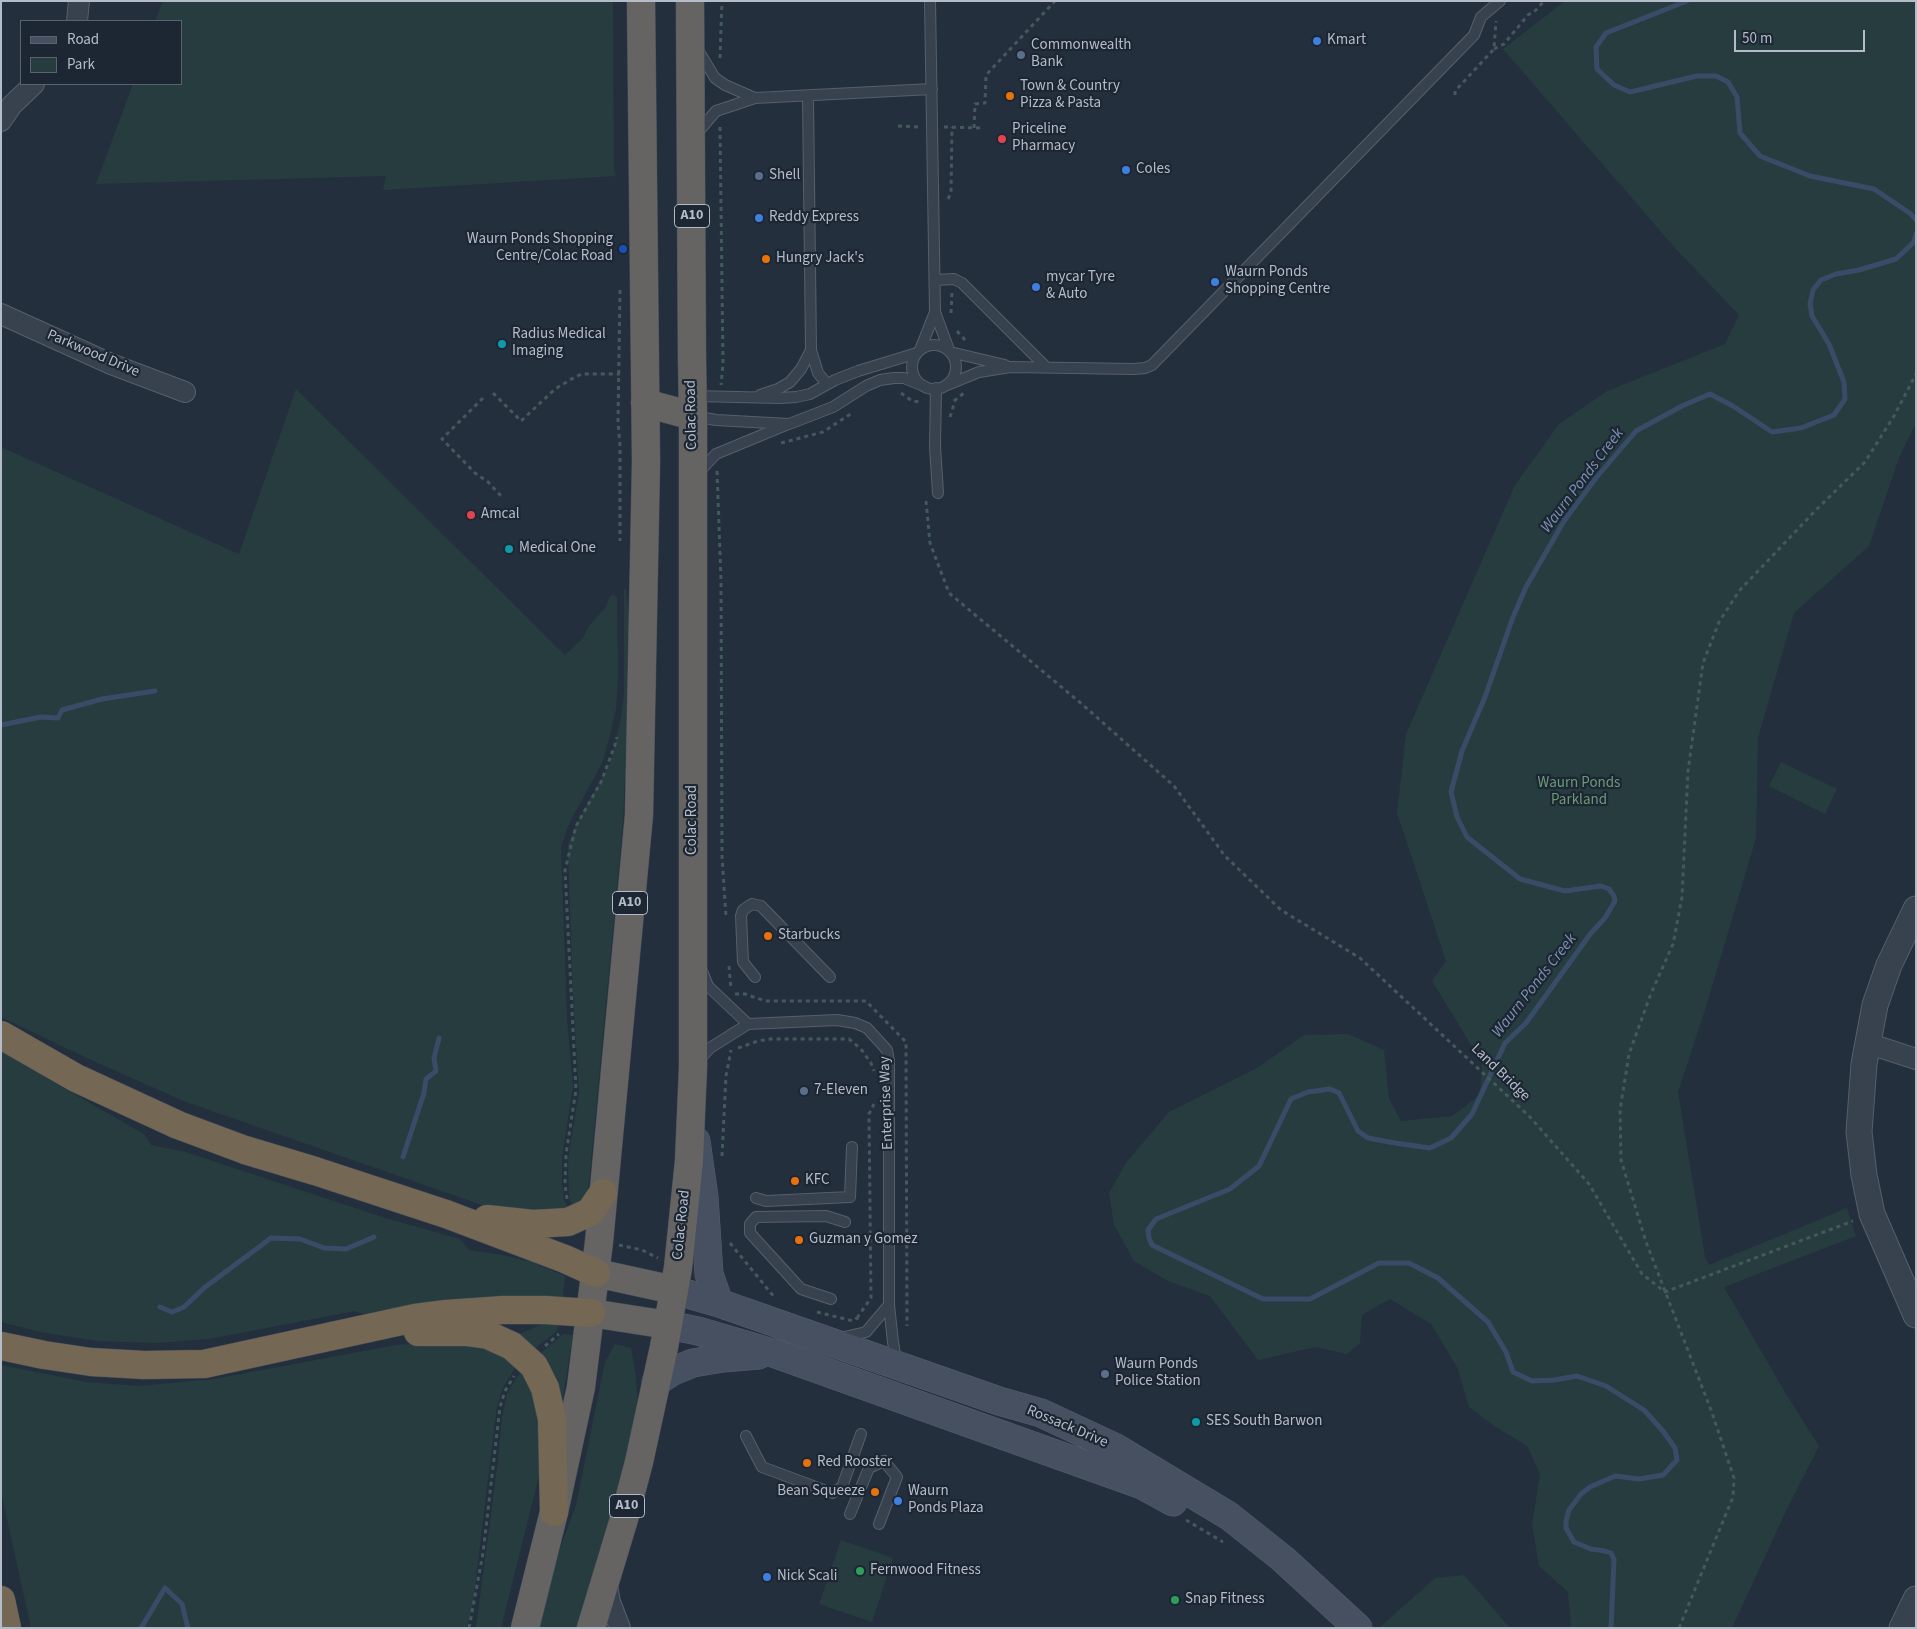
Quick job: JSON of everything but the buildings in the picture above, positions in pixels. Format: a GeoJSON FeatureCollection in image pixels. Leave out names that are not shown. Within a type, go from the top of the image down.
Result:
{"type":"FeatureCollection","features":[{"type":"Feature","properties":{"kind":"highway","name":"A10"},"geometry":{"type":"LineString","coordinates":[[525,1628],[554,1512],[581,1387],[596,1273],[639,815],[646,471],[641,1]]}},
{"type":"Feature","properties":{"kind":"highway","name":"Colac Road"},"geometry":{"type":"LineString","coordinates":[[591,1628],[639,1462],[668,1325],[685,1205],[691,1114],[693,948],[705,476],[693,406],[690,1]]}},
{"type":"Feature","properties":{"kind":"highway"},"geometry":{"type":"LineString","coordinates":[[645,403],[693,406]]}},
{"type":"Feature","properties":{"kind":"highway"},"geometry":{"type":"LineString","coordinates":[[1,1034],[76,1078],[178,1124],[246,1150],[315,1170],[446,1214],[565,1259],[596,1273],[674,1290]]}},
{"type":"Feature","properties":{"kind":"highway"},"geometry":{"type":"LineString","coordinates":[[446,1214],[533,1224],[556,1224],[575,1220],[593,1209],[603,1193]]}},
{"type":"Feature","properties":{"kind":"highway"},"geometry":{"type":"LineString","coordinates":[[1,1346],[92,1362],[144,1365],[204,1364],[415,1318],[471,1311],[564,1311],[591,1313],[668,1325]]}},
{"type":"Feature","properties":{"kind":"highway"},"geometry":{"type":"LineString","coordinates":[[357,1331],[480,1334],[507,1343],[528,1360],[540,1376],[545,1388],[552,1419],[554,1512]]}},
{"type":"Feature","properties":{"kind":"highway"},"geometry":{"type":"LineString","coordinates":[[1,1600],[7,1628]]}},
{"type":"Feature","properties":{"kind":"main road"},"geometry":{"type":"LineString","coordinates":[[691,1114],[704,1197],[709,1274],[719,1303]]}},
{"type":"Feature","properties":{"kind":"main road","name":"Rossack Drive"},"geometry":{"type":"LineString","coordinates":[[674,1290],[719,1303],[978,1394],[1041,1413],[1116,1448],[1229,1516],[1254,1544],[1346,1628]]}},
{"type":"Feature","properties":{"kind":"main road","name":"Rossack Drive"},"geometry":{"type":"LineString","coordinates":[[668,1325],[698,1331],[776,1354],[1142,1485],[1283,1559],[1358,1628]]}},
{"type":"Feature","properties":{"kind":"main road"},"geometry":{"type":"LineString","coordinates":[[656,1382],[677,1368],[699,1361],[776,1354]]}},
{"type":"Feature","properties":{"kind":"main road"},"geometry":{"type":"LineString","coordinates":[[969,1422],[978,1394]]}},
{"type":"Feature","properties":{"kind":"street"},"geometry":{"type":"LineString","coordinates":[[77,20],[80,1]]}},
{"type":"Feature","properties":{"kind":"street"},"geometry":{"type":"LineString","coordinates":[[1,121],[12,105],[33,85]]}},
{"type":"Feature","properties":{"kind":"street","name":"Parkwood Drive"},"geometry":{"type":"LineString","coordinates":[[1,314],[111,364],[185,392]]}},
{"type":"Feature","properties":{"kind":"street"},"geometry":{"type":"LineString","coordinates":[[1916,909],[1889,965],[1875,1005],[1860,1089],[1859,1132],[1864,1175],[1872,1214],[1916,1315]]}},
{"type":"Feature","properties":{"kind":"street"},"geometry":{"type":"LineString","coordinates":[[1867,1043],[1916,1059]]}},
{"type":"Feature","properties":{"kind":"street"},"geometry":{"type":"LineString","coordinates":[[606,1578],[610,1602],[620,1628]]}},
{"type":"Feature","properties":{"kind":"street"},"geometry":{"type":"LineString","coordinates":[[1902,1628],[1916,1599]]}},
{"type":"Feature","properties":{"kind":"lane"},"geometry":{"type":"LineString","coordinates":[[930,1],[936,312],[956,362],[954,377],[941,387],[935,447],[938,493]]}},
{"type":"Feature","properties":{"kind":"lane"},"geometry":{"type":"LineString","coordinates":[[705,476],[707,463],[716,454],[833,407],[866,386],[880,380],[904,378],[924,386],[941,387],[974,373],[1010,367],[1134,369],[1148,367],[1156,362],[1474,35],[1481,17],[1500,1]]}},
{"type":"Feature","properties":{"kind":"lane"},"geometry":{"type":"LineString","coordinates":[[690,37],[716,78],[725,85],[755,98]]}},
{"type":"Feature","properties":{"kind":"lane"},"geometry":{"type":"LineString","coordinates":[[692,141],[705,122],[716,111],[755,98],[808,97],[932,89]]}},
{"type":"Feature","properties":{"kind":"lane"},"geometry":{"type":"LineString","coordinates":[[808,97],[811,350],[818,373],[827,384]]}},
{"type":"Feature","properties":{"kind":"lane"},"geometry":{"type":"LineString","coordinates":[[936,280],[954,279],[962,283],[1046,368]]}},
{"type":"Feature","properties":{"kind":"lane"},"geometry":{"type":"LineString","coordinates":[[924,386],[915,377],[912,369],[913,360],[919,352],[936,312]]}},
{"type":"Feature","properties":{"kind":"lane"},"geometry":{"type":"LineString","coordinates":[[693,406],[720,395],[780,398],[810,394],[827,384],[867,368],[919,352],[927,346],[935,344],[943,346],[950,351],[1010,367]]}},
{"type":"Feature","properties":{"kind":"lane"},"geometry":{"type":"LineString","coordinates":[[751,396],[778,389],[790,382],[801,369],[811,350]]}},
{"type":"Feature","properties":{"kind":"lane"},"geometry":{"type":"LineString","coordinates":[[693,406],[716,420],[789,424]]}},
{"type":"Feature","properties":{"kind":"lane"},"geometry":{"type":"LineString","coordinates":[[755,977],[743,962],[741,916],[743,910],[752,904],[761,906],[830,977]]}},
{"type":"Feature","properties":{"kind":"lane"},"geometry":{"type":"LineString","coordinates":[[693,948],[708,986],[748,1024]]}},
{"type":"Feature","properties":{"kind":"lane","name":"Enterprise Way"},"geometry":{"type":"LineString","coordinates":[[693,1067],[710,1048],[748,1024],[837,1020],[855,1023],[867,1028],[887,1050],[889,1060],[888,1305],[896,1355],[904,1369]]}},
{"type":"Feature","properties":{"kind":"lane"},"geometry":{"type":"LineString","coordinates":[[756,1198],[766,1201],[850,1197],[852,1147]]}},
{"type":"Feature","properties":{"kind":"lane"},"geometry":{"type":"LineString","coordinates":[[831,1299],[801,1289],[750,1233],[750,1224],[756,1217],[826,1216],[845,1222]]}},
{"type":"Feature","properties":{"kind":"lane"},"geometry":{"type":"LineString","coordinates":[[828,1342],[866,1332],[888,1305]]}},
{"type":"Feature","properties":{"kind":"lane"},"geometry":{"type":"LineString","coordinates":[[746,1436],[762,1466],[832,1493],[842,1487],[861,1434]]}},
{"type":"Feature","properties":{"kind":"lane"},"geometry":{"type":"LineString","coordinates":[[850,1514],[869,1468],[884,1461],[897,1476],[879,1524]]}},
{"type":"Feature","properties":{"kind":"path"},"geometry":{"type":"LineString","coordinates":[[716,78],[719,66],[722,1]]}},
{"type":"Feature","properties":{"kind":"path"},"geometry":{"type":"LineString","coordinates":[[1455,95],[1455,91],[1494,49],[1504,44],[1528,15],[1536,10],[1544,1]]}},
{"type":"Feature","properties":{"kind":"path"},"geometry":{"type":"LineString","coordinates":[[981,128],[974,128],[975,104],[985,103],[986,75],[1053,2]]}},
{"type":"Feature","properties":{"kind":"path"},"geometry":{"type":"LineString","coordinates":[[1490,8],[1496,19],[1494,49]]}},
{"type":"Feature","properties":{"kind":"path"},"geometry":{"type":"LineString","coordinates":[[716,111],[720,120],[723,364],[720,395]]}},
{"type":"Feature","properties":{"kind":"path"},"geometry":{"type":"LineString","coordinates":[[951,193],[952,127]]}},
{"type":"Feature","properties":{"kind":"path"},"geometry":{"type":"LineString","coordinates":[[620,288],[618,422],[620,445],[620,545]]}},
{"type":"Feature","properties":{"kind":"path"},"geometry":{"type":"LineString","coordinates":[[493,393],[521,421],[555,389],[578,375],[620,374]]}},
{"type":"Feature","properties":{"kind":"path"},"geometry":{"type":"LineString","coordinates":[[1679,1628],[1730,1506],[1733,1497],[1734,1478],[1711,1410],[1646,1242],[1621,1160],[1620,1110],[1629,1054],[1650,996],[1673,944],[1682,897],[1688,771],[1703,663],[1719,622],[1739,592],[1815,511],[1865,462],[1894,416],[1916,374]]}},
{"type":"Feature","properties":{"kind":"path"},"geometry":{"type":"LineString","coordinates":[[483,398],[442,439],[503,498]]}},
{"type":"Feature","properties":{"kind":"path"},"geometry":{"type":"LineString","coordinates":[[705,476],[721,580],[722,856],[726,925]]}},
{"type":"Feature","properties":{"kind":"path","name":"Land Bridge"},"geometry":{"type":"LineString","coordinates":[[937,480],[926,495],[930,543],[949,593],[1083,705],[1174,786],[1224,856],[1281,910],[1360,958],[1530,1117],[1589,1184],[1642,1274],[1665,1292]]}},
{"type":"Feature","properties":{"kind":"path"},"geometry":{"type":"LineString","coordinates":[[575,1220],[567,1198],[565,1185],[566,1154],[576,1090],[565,870],[576,826],[601,782],[616,745],[618,730]]}},
{"type":"Feature","properties":{"kind":"path"},"geometry":{"type":"LineString","coordinates":[[729,965],[732,1009]]}},
{"type":"Feature","properties":{"kind":"path"},"geometry":{"type":"LineString","coordinates":[[722,1165],[726,1076],[732,1034]]}},
{"type":"Feature","properties":{"kind":"path"},"geometry":{"type":"LineString","coordinates":[[892,1329],[906,1334],[907,1054]]}},
{"type":"Feature","properties":{"kind":"path"},"geometry":{"type":"LineString","coordinates":[[1665,1292],[1854,1221]]}},
{"type":"Feature","properties":{"kind":"path"},"geometry":{"type":"LineString","coordinates":[[728,1241],[779,1303]]}},
{"type":"Feature","properties":{"kind":"path"},"geometry":{"type":"LineString","coordinates":[[469,1628],[483,1553],[500,1408],[508,1386],[528,1360],[561,1332],[564,1311]]}},
{"type":"Feature","properties":{"kind":"path"},"geometry":{"type":"LineString","coordinates":[[812,1311],[853,1321],[857,1318],[873,1323]]}},
{"type":"Feature","properties":{"kind":"green space"},"geometry":{"type":"Polygon","coordinates":[[[163,1],[613,1],[614,170],[616,176],[383,190],[386,176],[96,184],[133,85],[182,85],[182,20],[155,20],[163,1]]]}},
{"type":"Feature","properties":{"kind":"green space","name":"Waurn Ponds Parkland"},"geometry":{"type":"Polygon","coordinates":[[[1565,1],[1916,1],[1916,423],[1899,458],[1869,546],[1794,613],[1758,738],[1756,838],[1706,1007],[1678,1092],[1705,1257],[1709,1265],[1847,1208],[1856,1236],[1724,1287],[1786,1394],[1819,1446],[1787,1509],[1732,1628],[1571,1628],[1568,1592],[1539,1566],[1532,1525],[1540,1474],[1527,1446],[1493,1425],[1469,1407],[1457,1367],[1431,1324],[1390,1299],[1362,1315],[1360,1343],[1347,1354],[1315,1347],[1258,1360],[1210,1296],[1168,1281],[1134,1261],[1114,1225],[1109,1193],[1126,1163],[1169,1112],[1257,1068],[1304,1035],[1348,1034],[1384,1050],[1389,1098],[1401,1121],[1452,1116],[1480,1095],[1482,1063],[1432,981],[1446,961],[1397,813],[1406,734],[1515,485],[1559,424],[1607,391],[1725,344],[1739,315],[1675,248],[1503,49],[1565,1]]]}},
{"type":"Feature","properties":{"kind":"green space"},"geometry":{"type":"Polygon","coordinates":[[[296,389],[565,655],[583,638],[589,626],[606,607],[610,596],[614,595],[617,598],[618,678],[616,709],[603,761],[569,824],[561,847],[567,1018],[573,1087],[562,1158],[562,1184],[564,1199],[569,1212],[499,1211],[186,1102],[1,1017],[1,447],[239,554],[296,389]]]}},
{"type":"Feature","properties":{"kind":"green space"},"geometry":{"type":"Polygon","coordinates":[[[624,589],[626,589],[631,632],[623,822],[589,1183],[586,1196],[579,1205],[573,1207],[569,1198],[568,1159],[579,1092],[573,998],[568,845],[577,822],[610,763],[621,718],[624,693],[624,589]]]}},
{"type":"Feature","properties":{"kind":"green space"},"geometry":{"type":"Polygon","coordinates":[[[1781,762],[1837,789],[1825,814],[1769,786],[1781,762]]]}},
{"type":"Feature","properties":{"kind":"green space"},"geometry":{"type":"Polygon","coordinates":[[[1,1048],[53,1082],[144,1134],[151,1145],[186,1152],[382,1217],[460,1239],[469,1250],[532,1262],[565,1276],[563,1297],[487,1299],[363,1314],[355,1311],[209,1339],[157,1343],[97,1341],[40,1332],[1,1322],[1,1048]]]}},
{"type":"Feature","properties":{"kind":"green space"},"geometry":{"type":"Polygon","coordinates":[[[547,1322],[559,1324],[557,1331],[532,1351],[512,1337],[547,1322]]]}},
{"type":"Feature","properties":{"kind":"green space"},"geometry":{"type":"Polygon","coordinates":[[[563,1334],[573,1335],[562,1403],[536,1357],[563,1334]]]}},
{"type":"Feature","properties":{"kind":"green space"},"geometry":{"type":"Polygon","coordinates":[[[471,1340],[519,1362],[503,1387],[497,1407],[472,1610],[467,1628],[31,1628],[1,1492],[1,1365],[86,1382],[140,1386],[214,1379],[396,1345],[471,1340]]]}},
{"type":"Feature","properties":{"kind":"green space"},"geometry":{"type":"Polygon","coordinates":[[[615,1344],[631,1348],[638,1405],[631,1443],[581,1628],[535,1628],[554,1565],[576,1505],[605,1362],[615,1344]]]}},
{"type":"Feature","properties":{"kind":"green space"},"geometry":{"type":"Polygon","coordinates":[[[525,1368],[539,1393],[540,1472],[501,1628],[476,1628],[502,1417],[507,1394],[525,1368]]]}},
{"type":"Feature","properties":{"kind":"green space","name":"Fernwood Fitness"},"geometry":{"type":"Polygon","coordinates":[[[841,1540],[893,1558],[872,1622],[819,1604],[841,1540]]]}},
{"type":"Feature","properties":{"kind":"green space"},"geometry":{"type":"Polygon","coordinates":[[[1464,1575],[1510,1628],[1379,1628],[1435,1578],[1464,1575]]]}},
{"type":"Feature","properties":{"kind":"waterway","name":"Waurn Ponds Creek"},"geometry":{"type":"LineString","coordinates":[[1687,1],[1606,33],[1596,47],[1597,69],[1614,85],[1630,92],[1697,76],[1716,76],[1728,82],[1737,97],[1740,133],[1760,156],[1810,176],[1874,189],[1911,214],[1916,220]]}},
{"type":"Feature","properties":{"kind":"waterway","name":"Waurn Ponds Creek"},"geometry":{"type":"LineString","coordinates":[[1611,1628],[1614,1559],[1611,1553],[1591,1549],[1574,1542],[1566,1528],[1566,1521],[1569,1510],[1581,1494],[1590,1487],[1615,1476],[1639,1479],[1663,1475],[1677,1460],[1675,1448],[1644,1410],[1606,1386],[1577,1376],[1532,1381],[1513,1372],[1506,1352],[1488,1322],[1438,1278],[1409,1263],[1379,1263],[1310,1299],[1263,1299],[1152,1245],[1148,1230],[1156,1219],[1230,1189],[1259,1166],[1291,1099],[1308,1092],[1330,1089],[1339,1093],[1358,1131],[1368,1138],[1430,1148],[1451,1138],[1472,1114],[1505,1043],[1526,1023],[1591,933],[1605,918],[1615,901],[1609,889],[1601,886],[1565,891],[1520,879],[1467,837],[1457,817],[1451,792],[1462,751],[1485,697],[1513,617],[1526,587],[1564,521],[1596,478],[1636,431],[1682,406],[1710,394],[1733,406],[1772,432],[1801,428],[1834,415],[1845,399],[1844,382],[1829,344],[1812,316],[1810,304],[1813,290],[1821,280],[1836,274],[1859,270],[1896,259],[1914,242],[1916,234]]}},
{"type":"Feature","properties":{"kind":"waterway"},"geometry":{"type":"LineString","coordinates":[[1,725],[41,717],[58,718],[62,710],[102,699],[155,691]]}},
{"type":"Feature","properties":{"kind":"waterway"},"geometry":{"type":"LineString","coordinates":[[403,1157],[424,1093],[426,1079],[436,1071],[434,1058],[439,1038]]}},
{"type":"Feature","properties":{"kind":"waterway"},"geometry":{"type":"LineString","coordinates":[[160,1307],[172,1312],[184,1307],[204,1288],[271,1238],[300,1239],[324,1248],[346,1249],[374,1237]]}},
{"type":"Feature","properties":{"kind":"waterway"},"geometry":{"type":"LineString","coordinates":[[141,1628],[165,1588],[182,1604],[188,1628]]}},
{"type":"Feature","properties":{"kind":"place","name":"Kmart"},"geometry":{"type":"Point","coordinates":[1317,41]}},
{"type":"Feature","properties":{"kind":"place","name":"Commonwealth Bank"},"geometry":{"type":"Point","coordinates":[1021,55]}},
{"type":"Feature","properties":{"kind":"place","name":"Town & Country Pizza & Pasta"},"geometry":{"type":"Point","coordinates":[1010,96]}},
{"type":"Feature","properties":{"kind":"place","name":"Priceline Pharmacy"},"geometry":{"type":"Point","coordinates":[1002,139]}},
{"type":"Feature","properties":{"kind":"place","name":"Coles"},"geometry":{"type":"Point","coordinates":[1126,170]}},
{"type":"Feature","properties":{"kind":"place","name":"Shell"},"geometry":{"type":"Point","coordinates":[759,176]}},
{"type":"Feature","properties":{"kind":"place","name":"Reddy Express"},"geometry":{"type":"Point","coordinates":[759,218]}},
{"type":"Feature","properties":{"kind":"place","name":"Waurn Ponds Shopping Centre/Colac Road"},"geometry":{"type":"Point","coordinates":[623,249]}},
{"type":"Feature","properties":{"kind":"place","name":"Hungry Jack's"},"geometry":{"type":"Point","coordinates":[766,259]}},
{"type":"Feature","properties":{"kind":"place","name":"Waurn Ponds Shopping Centre"},"geometry":{"type":"Point","coordinates":[1215,282]}},
{"type":"Feature","properties":{"kind":"place","name":"mycar Tyre & Auto"},"geometry":{"type":"Point","coordinates":[1036,287]}},
{"type":"Feature","properties":{"kind":"place","name":"Radius Medical Imaging"},"geometry":{"type":"Point","coordinates":[502,344]}},
{"type":"Feature","properties":{"kind":"place","name":"Amcal"},"geometry":{"type":"Point","coordinates":[471,515]}},
{"type":"Feature","properties":{"kind":"place","name":"Medical One"},"geometry":{"type":"Point","coordinates":[509,549]}},
{"type":"Feature","properties":{"kind":"place","name":"Starbucks"},"geometry":{"type":"Point","coordinates":[768,936]}},
{"type":"Feature","properties":{"kind":"place","name":"7-Eleven"},"geometry":{"type":"Point","coordinates":[804,1091]}},
{"type":"Feature","properties":{"kind":"place","name":"KFC"},"geometry":{"type":"Point","coordinates":[795,1181]}},
{"type":"Feature","properties":{"kind":"place","name":"Guzman y Gomez"},"geometry":{"type":"Point","coordinates":[799,1240]}},
{"type":"Feature","properties":{"kind":"place","name":"Waurn Ponds Police Station"},"geometry":{"type":"Point","coordinates":[1105,1374]}},
{"type":"Feature","properties":{"kind":"place","name":"SES South Barwon"},"geometry":{"type":"Point","coordinates":[1196,1422]}},
{"type":"Feature","properties":{"kind":"place","name":"Red Rooster"},"geometry":{"type":"Point","coordinates":[807,1463]}},
{"type":"Feature","properties":{"kind":"place","name":"Bean Squeeze"},"geometry":{"type":"Point","coordinates":[875,1492]}},
{"type":"Feature","properties":{"kind":"place","name":"Waurn Ponds Plaza"},"geometry":{"type":"Point","coordinates":[898,1501]}},
{"type":"Feature","properties":{"kind":"place","name":"Fernwood Fitness"},"geometry":{"type":"Point","coordinates":[860,1571]}},
{"type":"Feature","properties":{"kind":"place","name":"Nick Scali"},"geometry":{"type":"Point","coordinates":[767,1577]}},
{"type":"Feature","properties":{"kind":"place","name":"Snap Fitness"},"geometry":{"type":"Point","coordinates":[1175,1600]}}]}
